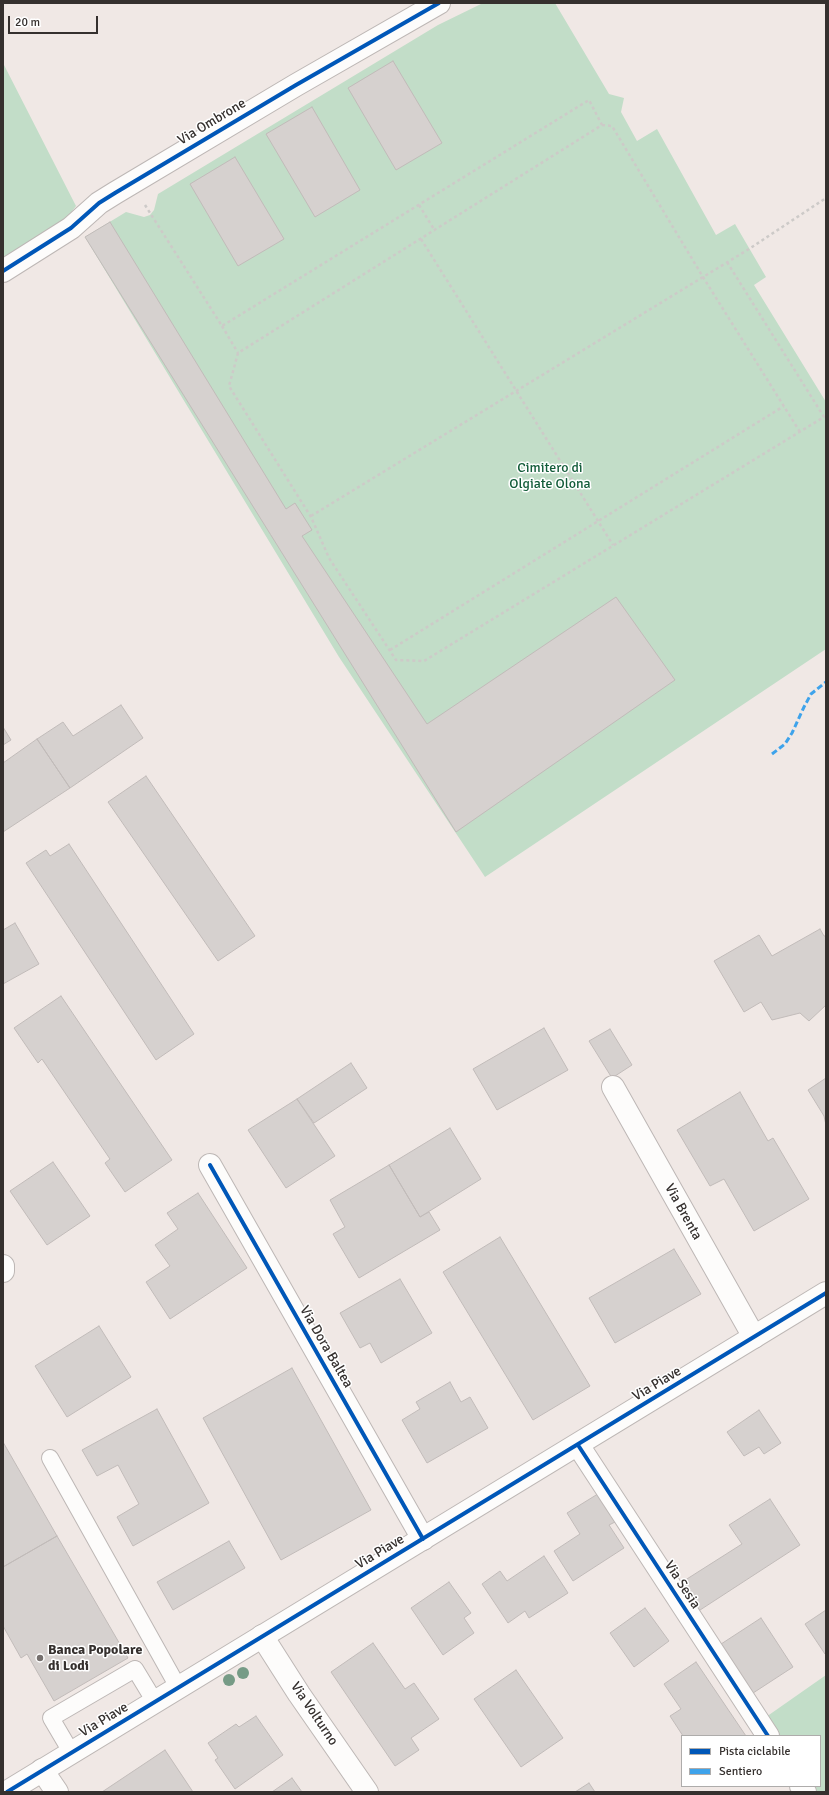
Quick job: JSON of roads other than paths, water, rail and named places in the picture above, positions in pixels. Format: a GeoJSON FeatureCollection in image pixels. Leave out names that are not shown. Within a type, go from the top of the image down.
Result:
{"type":"FeatureCollection","features":[{"type":"Feature","properties":{"kind":"street","name":"Via Ombrone"},"geometry":{"type":"LineString","coordinates":[[3,271],[71,228],[99,203],[132,182],[439,3]]}},
{"type":"Feature","properties":{"kind":"street","name":"Via Brenta"},"geometry":{"type":"LineString","coordinates":[[613,1087],[754,1337]]}},
{"type":"Feature","properties":{"kind":"street","name":"Via Dora Baltea"},"geometry":{"type":"LineString","coordinates":[[210,1166],[423,1539]]}},
{"type":"Feature","properties":{"kind":"street"},"geometry":{"type":"LineString","coordinates":[[3,1266],[3,1271]]}},
{"type":"Feature","properties":{"kind":"street","name":"Via Piave"},"geometry":{"type":"LineString","coordinates":[[7,1792],[826,1293]]}},
{"type":"Feature","properties":{"kind":"street","name":"Via Sesia"},"geometry":{"type":"LineString","coordinates":[[578,1445],[767,1735]]}},
{"type":"Feature","properties":{"kind":"street","name":"Via Volturno"},"geometry":{"type":"LineString","coordinates":[[262,1636],[299,1694],[367,1792]]}},
{"type":"Feature","properties":{"kind":"street"},"geometry":{"type":"LineString","coordinates":[[42,1770],[57,1792]]}},
{"type":"Feature","properties":{"kind":"lane"},"geometry":{"type":"LineString","coordinates":[[50,1458],[178,1688]]}},
{"type":"Feature","properties":{"kind":"lane"},"geometry":{"type":"LineString","coordinates":[[71,1752],[51,1718],[135,1669],[155,1702]]}},
{"type":"Feature","properties":{"kind":"place","name":"Banca Popolare di Lodi"},"geometry":{"type":"Point","coordinates":[40,1658]}},
{"type":"Feature","properties":{"kind":"park label","name":"Cimitero di Olgiate Olona"},"geometry":{"type":"Point","coordinates":[550,476]}}]}
